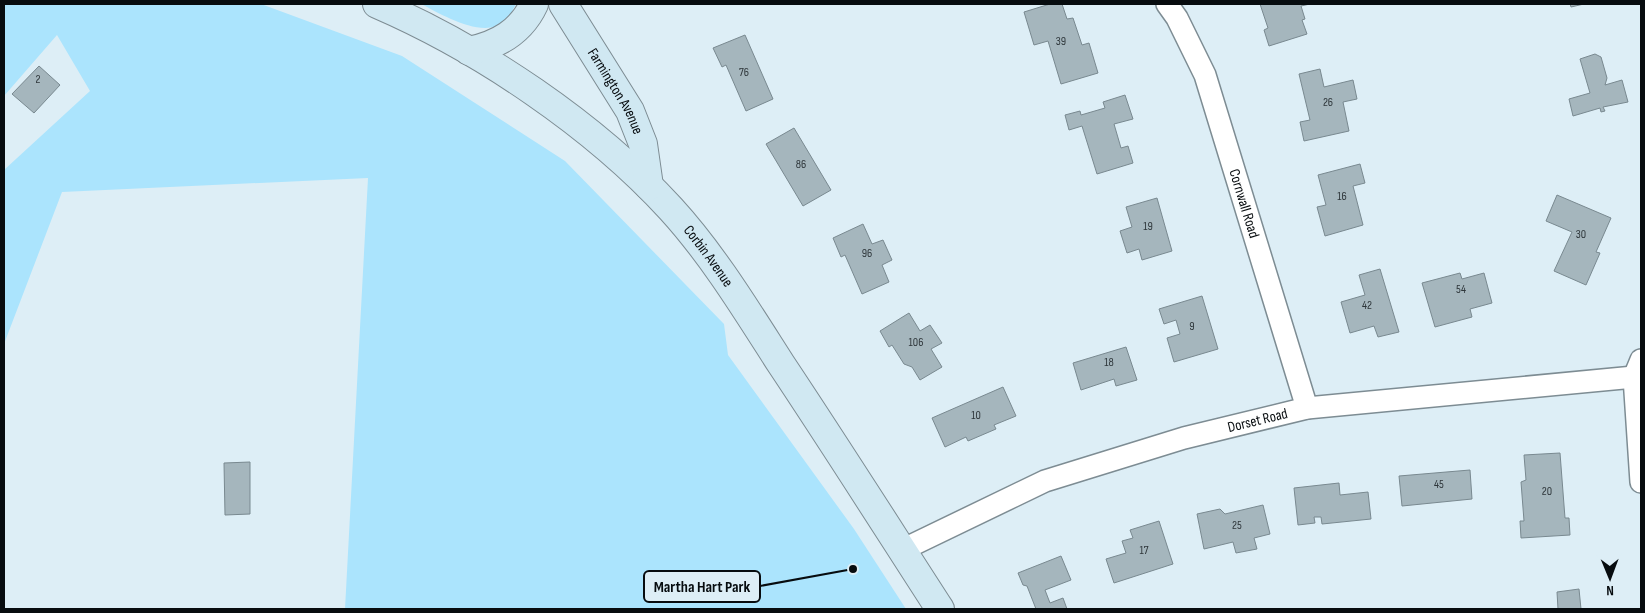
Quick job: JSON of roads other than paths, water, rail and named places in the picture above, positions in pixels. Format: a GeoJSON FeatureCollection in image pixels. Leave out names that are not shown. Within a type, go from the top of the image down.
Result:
{"type":"FeatureCollection","features":[{"type":"Feature","properties":{"kind":"main road","name":"Corbin Avenue"},"geometry":{"type":"LineString","coordinates":[[377,4],[469,51],[526,87],[615,155],[649,186],[687,228],[724,278],[940,609]]}},
{"type":"Feature","properties":{"kind":"main road"},"geometry":{"type":"LineString","coordinates":[[469,51],[492,45],[512,33],[523,22],[534,4]]}},
{"type":"Feature","properties":{"kind":"main road","name":"Farmington Avenue"},"geometry":{"type":"LineString","coordinates":[[563,4],[630,110],[644,149],[649,186]]}},
{"type":"Feature","properties":{"kind":"street","name":"Cornwall Road"},"geometry":{"type":"LineString","coordinates":[[1167,4],[1177,18],[1205,75],[1306,408]]}},
{"type":"Feature","properties":{"kind":"street","name":"Dorset Road"},"geometry":{"type":"LineString","coordinates":[[902,550],[1045,481],[1184,438],[1306,408],[1638,368]]}},
{"type":"Feature","properties":{"kind":"street"},"geometry":{"type":"LineString","coordinates":[[1638,368],[1641,482]]}},
{"type":"Feature","properties":{"kind":"place","name":"Martha Hart Park"},"geometry":{"type":"Point","coordinates":[853,569]}}]}
